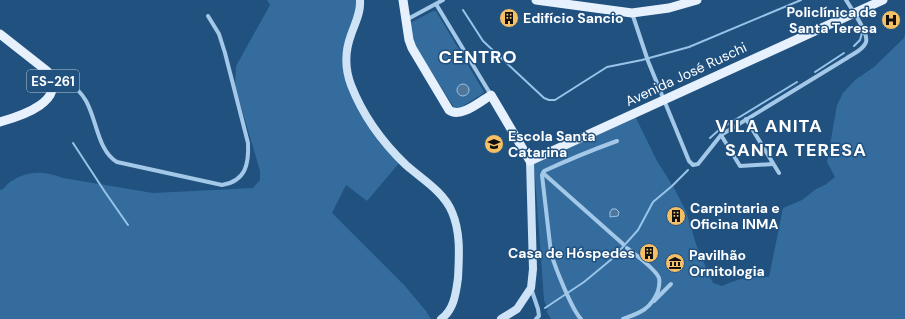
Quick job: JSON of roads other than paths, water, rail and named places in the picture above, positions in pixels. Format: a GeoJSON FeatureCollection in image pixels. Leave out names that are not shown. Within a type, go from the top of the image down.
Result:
{"type":"FeatureCollection","features":[{"type":"Feature","properties":{"kind":"main road"},"geometry":{"type":"LineString","coordinates":[[403,0],[409,40],[412,48],[444,102],[452,112],[462,112],[491,95],[530,161]]}},
{"type":"Feature","properties":{"kind":"main road"},"geometry":{"type":"LineString","coordinates":[[536,0],[632,13],[669,8],[697,0]]}},
{"type":"Feature","properties":{"kind":"main road","name":"Avenida José Ruschi"},"geometry":{"type":"LineString","coordinates":[[530,161],[883,0]]}},
{"type":"Feature","properties":{"kind":"main road","name":"ES-261"},"geometry":{"type":"LineString","coordinates":[[0,34],[48,71],[54,83],[48,98],[39,106],[21,116],[0,122]]}},
{"type":"Feature","properties":{"kind":"street"},"geometry":{"type":"LineString","coordinates":[[360,0],[359,14],[350,36],[346,58],[347,72],[360,106],[371,125],[385,143],[449,205],[456,224],[459,249],[456,292],[448,313],[441,319]]}},
{"type":"Feature","properties":{"kind":"street"},"geometry":{"type":"LineString","coordinates":[[406,20],[443,0]]}},
{"type":"Feature","properties":{"kind":"street"},"geometry":{"type":"LineString","coordinates":[[632,13],[648,61],[690,163],[693,165],[698,164],[721,135],[847,58],[866,43],[865,33],[846,0]]}},
{"type":"Feature","properties":{"kind":"street"},"geometry":{"type":"LineString","coordinates":[[436,4],[491,95]]}},
{"type":"Feature","properties":{"kind":"street"},"geometry":{"type":"LineString","coordinates":[[54,83],[68,85],[76,89],[83,97],[89,108],[105,150],[113,160],[222,185],[232,182],[242,175],[246,167],[248,142],[219,34],[208,16]]}},
{"type":"Feature","properties":{"kind":"street"},"geometry":{"type":"LineString","coordinates":[[746,120],[779,173]]}},
{"type":"Feature","properties":{"kind":"street"},"geometry":{"type":"LineString","coordinates":[[721,135],[740,166],[773,164]]}},
{"type":"Feature","properties":{"kind":"street"},"geometry":{"type":"LineString","coordinates":[[543,173],[592,150],[617,141]]}},
{"type":"Feature","properties":{"kind":"street"},"geometry":{"type":"LineString","coordinates":[[501,319],[517,309],[530,288],[533,269],[530,161]]}},
{"type":"Feature","properties":{"kind":"street"},"geometry":{"type":"LineString","coordinates":[[543,173],[623,244]]}},
{"type":"Feature","properties":{"kind":"street"},"geometry":{"type":"LineString","coordinates":[[543,173],[551,253],[569,297],[581,319]]}},
{"type":"Feature","properties":{"kind":"street"},"geometry":{"type":"LineString","coordinates":[[627,248],[645,263],[659,279],[658,288],[651,304]]}},
{"type":"Feature","properties":{"kind":"street"},"geometry":{"type":"LineString","coordinates":[[623,319],[640,312],[651,304],[672,284]]}},
{"type":"Feature","properties":{"kind":"street"},"geometry":{"type":"LineString","coordinates":[[530,288],[538,309],[539,316],[536,319]]}},
{"type":"Feature","properties":{"kind":"waterway"},"geometry":{"type":"LineString","coordinates":[[463,10],[483,41],[544,98],[555,100],[607,67],[642,60],[689,47],[801,0]]}},
{"type":"Feature","properties":{"kind":"waterway"},"geometry":{"type":"LineString","coordinates":[[854,46],[860,40],[862,33]]}},
{"type":"Feature","properties":{"kind":"waterway"},"geometry":{"type":"LineString","coordinates":[[815,72],[844,53]]}},
{"type":"Feature","properties":{"kind":"waterway"},"geometry":{"type":"LineString","coordinates":[[710,138],[720,129],[797,82]]}},
{"type":"Feature","properties":{"kind":"waterway"},"geometry":{"type":"LineString","coordinates":[[73,143],[128,225]]}},
{"type":"Feature","properties":{"kind":"waterway"},"geometry":{"type":"LineString","coordinates":[[545,308],[584,282],[613,258],[638,230],[653,202],[688,170]]}},
{"type":"Feature","properties":{"kind":"place","name":"Edifício Sancio"},"geometry":{"type":"Point","coordinates":[509,18]}},
{"type":"Feature","properties":{"kind":"place","name":"Policlínica de Santa Teresa"},"geometry":{"type":"Point","coordinates":[891,20]}},
{"type":"Feature","properties":{"kind":"place","name":"Escola Santa Catarina"},"geometry":{"type":"Point","coordinates":[494,144]}},
{"type":"Feature","properties":{"kind":"place","name":"Carpintaria e Oficina INMA"},"geometry":{"type":"Point","coordinates":[676,216]}},
{"type":"Feature","properties":{"kind":"place","name":"Casa de Hóspedes"},"geometry":{"type":"Point","coordinates":[649,253]}},
{"type":"Feature","properties":{"kind":"place","name":"Pavilhão Ornitologia"},"geometry":{"type":"Point","coordinates":[675,263]}},
{"type":"Feature","properties":{"kind":"district","name":"CENTRO"},"geometry":{"type":"Point","coordinates":[478,57]}},
{"type":"Feature","properties":{"kind":"district","name":"VILA ANITA"},"geometry":{"type":"Point","coordinates":[769,126]}},
{"type":"Feature","properties":{"kind":"district","name":"SANTA TERESA"},"geometry":{"type":"Point","coordinates":[796,150]}}]}
